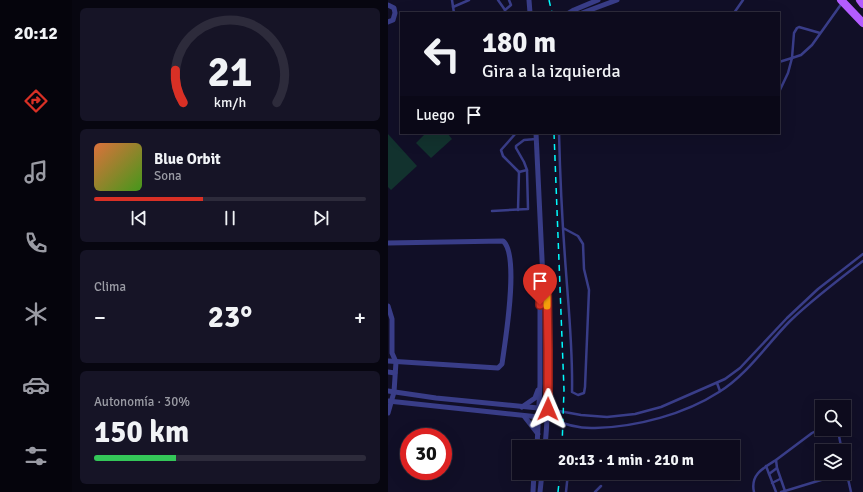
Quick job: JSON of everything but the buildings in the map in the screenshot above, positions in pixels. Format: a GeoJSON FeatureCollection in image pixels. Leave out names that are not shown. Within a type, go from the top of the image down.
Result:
{"type":"FeatureCollection","features":[{"type":"Feature","properties":{"kind":"main road"},"geometry":{"type":"LineString","coordinates":[[860,0],[863,4]]}},
{"type":"Feature","properties":{"kind":"main road"},"geometry":{"type":"LineString","coordinates":[[843,1],[863,23]]}},
{"type":"Feature","properties":{"kind":"street"},"geometry":{"type":"LineString","coordinates":[[529,0],[530,12]]}},
{"type":"Feature","properties":{"kind":"street"},"geometry":{"type":"LineString","coordinates":[[571,12],[598,0]]}},
{"type":"Feature","properties":{"kind":"street"},"geometry":{"type":"LineString","coordinates":[[585,12],[617,0]]}},
{"type":"Feature","properties":{"kind":"street"},"geometry":{"type":"LineString","coordinates":[[388,22],[393,20],[395,16],[395,11],[390,3]]}},
{"type":"Feature","properties":{"kind":"street"},"geometry":{"type":"LineString","coordinates":[[536,134],[543,280],[540,289],[540,409],[538,440]]}},
{"type":"Feature","properties":{"kind":"street"},"geometry":{"type":"LineString","coordinates":[[388,244],[503,241],[508,246],[511,272],[510,303],[502,364],[500,367],[388,361]]}},
{"type":"Feature","properties":{"kind":"street"},"geometry":{"type":"LineString","coordinates":[[543,280],[547,288],[548,418],[546,440]]}},
{"type":"Feature","properties":{"kind":"street"},"geometry":{"type":"LineString","coordinates":[[388,306],[392,319],[390,356],[396,362]]}},
{"type":"Feature","properties":{"kind":"street"},"geometry":{"type":"LineString","coordinates":[[388,413],[396,362]]}},
{"type":"Feature","properties":{"kind":"street"},"geometry":{"type":"LineString","coordinates":[[388,372],[395,373]]}},
{"type":"Feature","properties":{"kind":"street"},"geometry":{"type":"LineString","coordinates":[[522,407],[535,398],[540,384]]}},
{"type":"Feature","properties":{"kind":"street"},"geometry":{"type":"LineString","coordinates":[[391,392],[548,409]]}},
{"type":"Feature","properties":{"kind":"street"},"geometry":{"type":"LineString","coordinates":[[434,407],[436,398]]}},
{"type":"Feature","properties":{"kind":"street"},"geometry":{"type":"LineString","coordinates":[[390,402],[548,418]]}},
{"type":"Feature","properties":{"kind":"street"},"geometry":{"type":"LineString","coordinates":[[524,416],[538,434]]}},
{"type":"Feature","properties":{"kind":"street"},"geometry":{"type":"LineString","coordinates":[[533,492],[534,480]]}},
{"type":"Feature","properties":{"kind":"street"},"geometry":{"type":"LineString","coordinates":[[540,492],[541,480]]}},
{"type":"Feature","properties":{"kind":"lane"},"geometry":{"type":"LineString","coordinates":[[452,0],[454,12]]}},
{"type":"Feature","properties":{"kind":"lane"},"geometry":{"type":"LineString","coordinates":[[453,7],[469,0]]}},
{"type":"Feature","properties":{"kind":"lane"},"geometry":{"type":"LineString","coordinates":[[498,0],[505,11],[511,5],[509,0]]}},
{"type":"Feature","properties":{"kind":"lane"},"geometry":{"type":"LineString","coordinates":[[735,12],[743,0]]}},
{"type":"Feature","properties":{"kind":"lane"},"geometry":{"type":"LineString","coordinates":[[780,62],[801,55],[812,45],[843,1]]}},
{"type":"Feature","properties":{"kind":"lane"},"geometry":{"type":"LineString","coordinates":[[780,90],[788,73],[792,58],[794,32],[796,28],[800,27],[820,33]]}},
{"type":"Feature","properties":{"kind":"lane"},"geometry":{"type":"LineString","coordinates":[[515,134],[501,150],[503,156],[519,172],[518,210]]}},
{"type":"Feature","properties":{"kind":"lane"},"geometry":{"type":"LineString","coordinates":[[559,134],[563,228],[571,321],[572,392],[578,395],[584,393],[585,387],[589,290],[584,270],[583,244],[578,236],[563,228]]}},
{"type":"Feature","properties":{"kind":"lane"},"geometry":{"type":"LineString","coordinates":[[492,211],[528,209],[527,170],[516,146],[524,140],[536,139]]}},
{"type":"Feature","properties":{"kind":"lane"},"geometry":{"type":"LineString","coordinates":[[519,172],[527,170]]}},
{"type":"Feature","properties":{"kind":"lane"},"geometry":{"type":"LineString","coordinates":[[548,409],[581,415],[607,417],[635,414],[660,407],[717,383],[740,368],[787,318],[818,289],[863,254]]}},
{"type":"Feature","properties":{"kind":"lane"},"geometry":{"type":"LineString","coordinates":[[856,260],[859,264]]}},
{"type":"Feature","properties":{"kind":"lane"},"geometry":{"type":"LineString","coordinates":[[548,418],[568,425],[594,428],[640,422],[686,409],[720,391],[744,372],[790,321],[822,293],[863,261]]}},
{"type":"Feature","properties":{"kind":"lane"},"geometry":{"type":"LineString","coordinates":[[717,383],[720,391]]}},
{"type":"Feature","properties":{"kind":"lane"},"geometry":{"type":"LineString","coordinates":[[754,492],[752,485],[756,475],[766,466],[815,432]]}},
{"type":"Feature","properties":{"kind":"lane"},"geometry":{"type":"LineString","coordinates":[[776,460],[780,479],[785,491]]}},
{"type":"Feature","properties":{"kind":"lane"},"geometry":{"type":"LineString","coordinates":[[766,466],[776,492]]}},
{"type":"Feature","properties":{"kind":"lane"},"geometry":{"type":"LineString","coordinates":[[769,474],[777,468]]}},
{"type":"Feature","properties":{"kind":"lane"},"geometry":{"type":"LineString","coordinates":[[772,483],[780,479]]}},
{"type":"Feature","properties":{"kind":"lane"},"geometry":{"type":"LineString","coordinates":[[566,492],[567,480]]}},
{"type":"Feature","properties":{"kind":"lane"},"geometry":{"type":"LineString","coordinates":[[780,492],[821,480]]}},
{"type":"Feature","properties":{"kind":"lane"},"geometry":{"type":"LineString","coordinates":[[848,480],[851,492]]}},
{"type":"Feature","properties":{"kind":"lane"},"geometry":{"type":"LineString","coordinates":[[595,492],[601,486]]}},
{"type":"Feature","properties":{"kind":"green space"},"geometry":{"type":"Polygon","coordinates":[[[388,134],[417,166],[391,190],[388,187],[388,134]]]}},
{"type":"Feature","properties":{"kind":"green space"},"geometry":{"type":"Polygon","coordinates":[[[425,134],[448,134],[452,139],[431,158],[416,143],[425,134]]]}},
{"type":"Feature","properties":{"kind":"railway"},"geometry":{"type":"LineString","coordinates":[[549,0],[552,12]]}},
{"type":"Feature","properties":{"kind":"railway"},"geometry":{"type":"LineString","coordinates":[[554,134],[564,390],[562,440]]}},
{"type":"Feature","properties":{"kind":"railway"},"geometry":{"type":"LineString","coordinates":[[558,492],[559,480]]}},
{"type":"Feature","properties":{"kind":"slow traffic"},"geometry":{"type":"LineString","coordinates":[[542,284],[543,280],[547,288],[547,306]]}},
{"type":"Feature","properties":{"kind":"route"},"geometry":{"type":"LineString","coordinates":[[540,305],[540,289],[543,280],[547,288],[548,409]]}}]}
